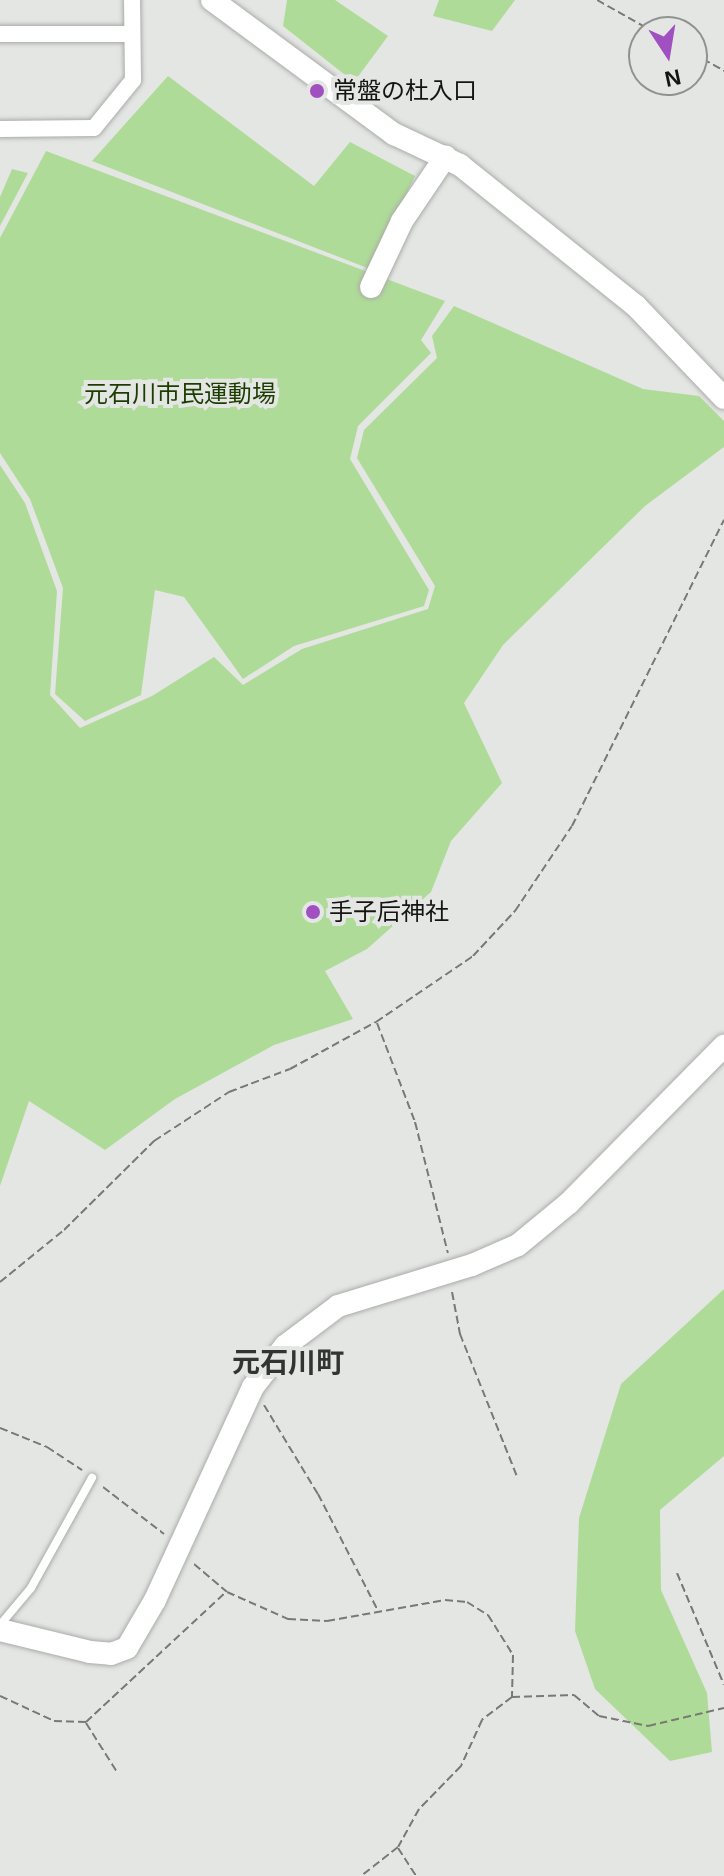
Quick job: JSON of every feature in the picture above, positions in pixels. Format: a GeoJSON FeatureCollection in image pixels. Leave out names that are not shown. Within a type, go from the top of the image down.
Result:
{"type":"FeatureCollection","features":[{"type":"Feature","properties":{"kind":"street"},"geometry":{"type":"LineString","coordinates":[[0,129],[94,128],[133,80],[132,0]]}},
{"type":"Feature","properties":{"kind":"street"},"geometry":{"type":"LineString","coordinates":[[212,0],[394,134],[446,156],[636,306],[724,398]]}},
{"type":"Feature","properties":{"kind":"street"},"geometry":{"type":"LineString","coordinates":[[0,34],[132,34]]}},
{"type":"Feature","properties":{"kind":"street"},"geometry":{"type":"LineString","coordinates":[[371,287],[402,221],[446,156]]}},
{"type":"Feature","properties":{"kind":"street"},"geometry":{"type":"LineString","coordinates":[[0,1628],[90,1652],[111,1654],[127,1648],[138,1635],[177,1545],[253,1387],[304,1328],[338,1306],[493,1257],[541,1229],[724,1046]]}},
{"type":"Feature","properties":{"kind":"lane"},"geometry":{"type":"LineString","coordinates":[[0,1628],[31,1588],[92,1478]]}},
{"type":"Feature","properties":{"kind":"path"},"geometry":{"type":"LineString","coordinates":[[597,0],[628,17]]}},
{"type":"Feature","properties":{"kind":"path"},"geometry":{"type":"LineString","coordinates":[[0,1282],[64,1230],[154,1141],[229,1092],[290,1069],[376,1022],[473,956],[532,888],[572,826],[724,520]]}},
{"type":"Feature","properties":{"kind":"path"},"geometry":{"type":"LineString","coordinates":[[376,1022],[415,1122],[450,1272],[460,1334],[518,1479]]}},
{"type":"Feature","properties":{"kind":"path"},"geometry":{"type":"LineString","coordinates":[[253,1387],[318,1494],[378,1610]]}},
{"type":"Feature","properties":{"kind":"path"},"geometry":{"type":"LineString","coordinates":[[0,1428],[47,1447],[92,1478],[177,1545],[227,1592],[288,1619],[327,1621],[445,1600],[480,1607],[513,1655],[512,1697]]}},
{"type":"Feature","properties":{"kind":"path"},"geometry":{"type":"LineString","coordinates":[[677,1573],[724,1685]]}},
{"type":"Feature","properties":{"kind":"path"},"geometry":{"type":"LineString","coordinates":[[0,1696],[54,1721],[86,1722],[227,1592]]}},
{"type":"Feature","properties":{"kind":"path"},"geometry":{"type":"LineString","coordinates":[[361,1876],[398,1847],[419,1809],[461,1766],[482,1720],[512,1697],[574,1695],[599,1716],[648,1726],[724,1708]]}},
{"type":"Feature","properties":{"kind":"path"},"geometry":{"type":"LineString","coordinates":[[86,1722],[117,1772]]}},
{"type":"Feature","properties":{"kind":"path"},"geometry":{"type":"LineString","coordinates":[[398,1847],[416,1876]]}},
{"type":"Feature","properties":{"kind":"green space"},"geometry":{"type":"Polygon","coordinates":[[[287,0],[335,0],[388,36],[354,82],[283,26],[287,0]]]}},
{"type":"Feature","properties":{"kind":"green space"},"geometry":{"type":"Polygon","coordinates":[[[439,0],[515,0],[492,31],[433,16],[439,0]]]}},
{"type":"Feature","properties":{"kind":"green space"},"geometry":{"type":"Polygon","coordinates":[[[168,76],[314,186],[350,142],[415,176],[370,269],[92,161],[168,76]]]}},
{"type":"Feature","properties":{"kind":"green space","name":"元石川市民運動場"},"geometry":{"type":"Polygon","coordinates":[[[46,151],[445,301],[421,340],[431,353],[358,426],[350,459],[429,590],[424,606],[294,646],[243,679],[184,597],[155,590],[141,695],[85,721],[55,694],[63,588],[30,499],[0,453],[0,238],[46,151]]]}},
{"type":"Feature","properties":{"kind":"green space"},"geometry":{"type":"Polygon","coordinates":[[[12,169],[28,173],[0,226],[0,197],[12,169]]]}},
{"type":"Feature","properties":{"kind":"green space"},"geometry":{"type":"Polygon","coordinates":[[[454,306],[643,389],[699,396],[724,421],[724,447],[645,506],[503,645],[464,703],[502,783],[451,841],[431,892],[367,949],[325,971],[353,1019],[274,1045],[175,1099],[105,1150],[29,1101],[0,1186],[0,465],[25,503],[57,591],[50,695],[80,728],[152,696],[214,657],[243,685],[302,649],[428,609],[435,586],[357,458],[364,430],[437,358],[432,336],[454,306]]]}},
{"type":"Feature","properties":{"kind":"green space"},"geometry":{"type":"Polygon","coordinates":[[[724,1289],[724,1456],[660,1510],[661,1590],[707,1693],[712,1752],[670,1761],[595,1689],[575,1631],[579,1518],[621,1384],[724,1289]]]}},
{"type":"Feature","properties":{"kind":"place","name":"常盤の杜入口"},"geometry":{"type":"Point","coordinates":[317,91]}},
{"type":"Feature","properties":{"kind":"place","name":"手子后神社"},"geometry":{"type":"Point","coordinates":[313,912]}},
{"type":"Feature","properties":{"kind":"district","name":"元石川町"},"geometry":{"type":"Point","coordinates":[288,1363]}}]}
